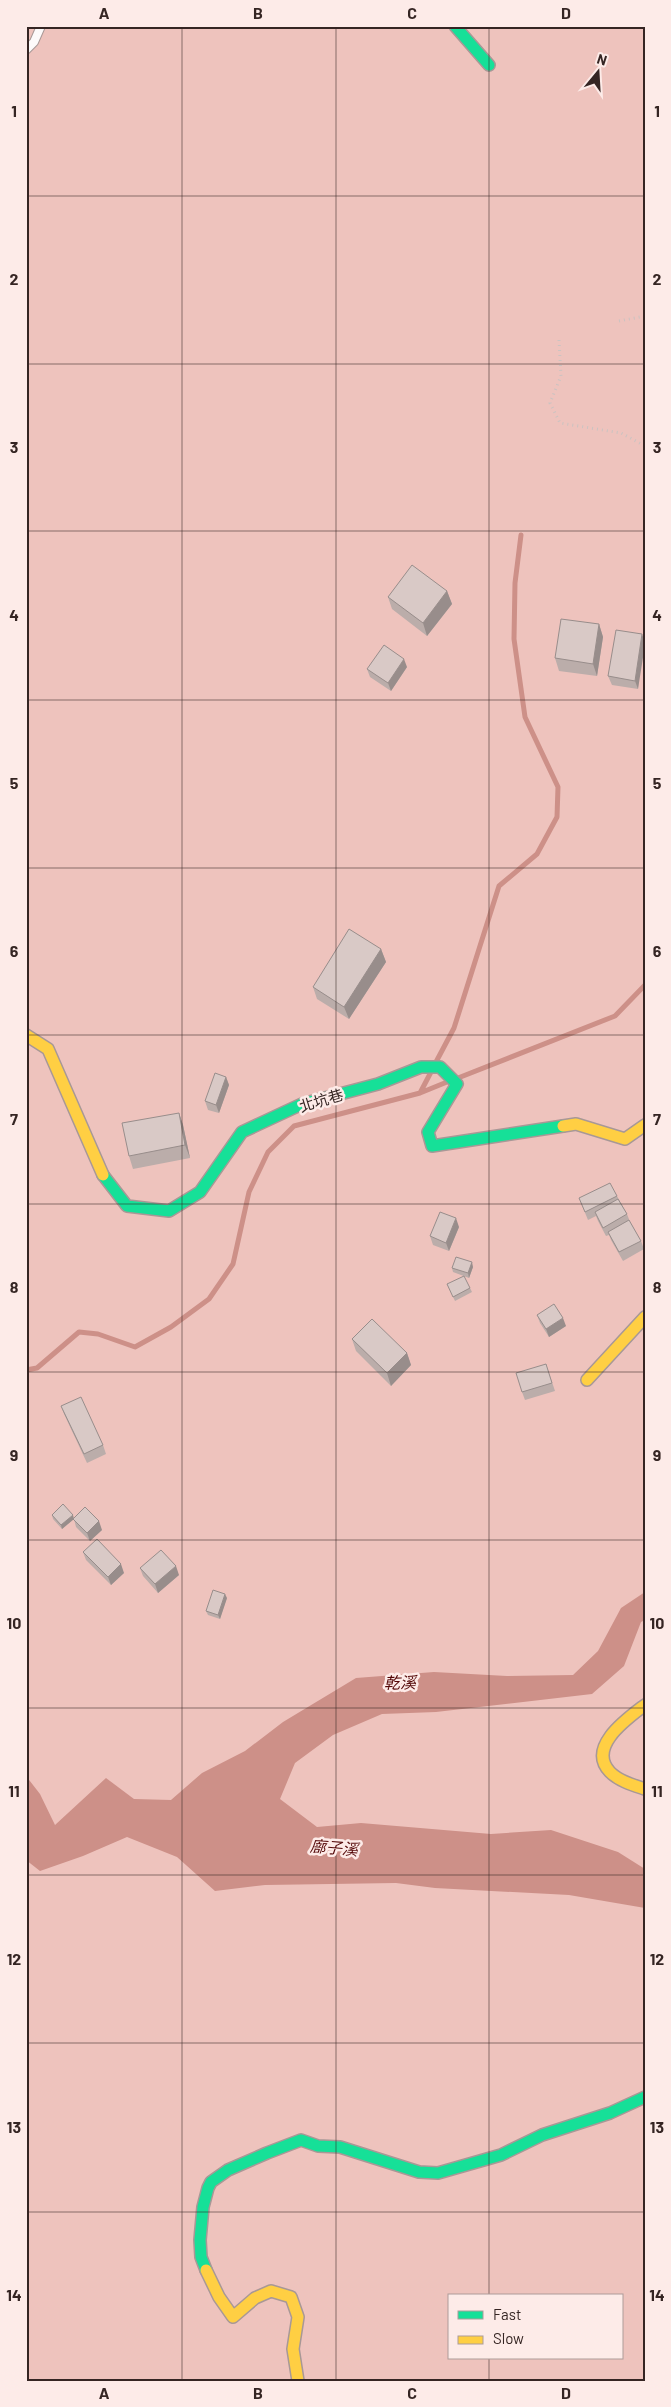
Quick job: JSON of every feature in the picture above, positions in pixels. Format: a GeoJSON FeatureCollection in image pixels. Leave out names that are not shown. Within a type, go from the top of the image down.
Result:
{"type":"FeatureCollection","features":[{"type":"Feature","properties":{"kind":"street"},"geometry":{"type":"LineString","coordinates":[[455,26],[489,65]]}},
{"type":"Feature","properties":{"kind":"street","name":"北坑巷"},"geometry":{"type":"LineString","coordinates":[[26,1035],[48,1049],[100,1172],[126,1206],[168,1211],[200,1192],[242,1132],[302,1104],[378,1084],[421,1068],[440,1067],[457,1084],[428,1132],[432,1146],[576,1124],[625,1139],[645,1125]]}},
{"type":"Feature","properties":{"kind":"street"},"geometry":{"type":"LineString","coordinates":[[587,1380],[645,1317]]}},
{"type":"Feature","properties":{"kind":"street"},"geometry":{"type":"LineString","coordinates":[[645,1705],[625,1719],[604,1743],[602,1755],[606,1768],[630,1784],[645,1789]]}},
{"type":"Feature","properties":{"kind":"street"},"geometry":{"type":"LineString","coordinates":[[298,2381],[293,2348],[298,2317],[291,2297],[271,2291],[255,2298],[233,2317],[225,2308],[201,2256],[202,2212],[211,2182],[229,2170],[301,2140],[318,2146],[340,2147],[419,2172],[438,2173],[501,2155],[542,2136],[610,2113],[645,2097]]}},
{"type":"Feature","properties":{"kind":"lane"},"geometry":{"type":"LineString","coordinates":[[26,50],[34,42],[41,26]]}},
{"type":"Feature","properties":{"kind":"path"},"geometry":{"type":"LineString","coordinates":[[619,321],[645,316]]}},
{"type":"Feature","properties":{"kind":"path"},"geometry":{"type":"LineString","coordinates":[[560,340],[561,376],[550,403],[560,423],[621,433],[645,446]]}},
{"type":"Feature","properties":{"kind":"shaded area"},"geometry":{"type":"Polygon","coordinates":[[[26,26],[645,26],[645,2381],[26,2381],[26,26]]]}},
{"type":"Feature","properties":{"kind":"water"},"geometry":{"type":"Polygon","coordinates":[[[645,1592],[645,1620],[641,1622],[624,1666],[592,1694],[436,1712],[382,1714],[333,1735],[295,1763],[280,1799],[317,1827],[361,1823],[491,1834],[551,1830],[618,1852],[645,1869],[645,1908],[569,1895],[435,1888],[396,1883],[265,1885],[215,1891],[177,1857],[127,1837],[83,1856],[40,1871],[26,1860],[26,1776],[40,1794],[55,1825],[106,1778],[134,1799],[171,1800],[202,1773],[245,1751],[283,1722],[356,1678],[434,1672],[507,1676],[573,1675],[598,1651],[621,1608],[645,1592]]]}},
{"type":"Feature","properties":{"kind":"building"},"geometry":{"type":"Polygon","coordinates":[[[412,565],[447,591],[423,623],[388,597],[412,565]]]}},
{"type":"Feature","properties":{"kind":"building"},"geometry":{"type":"Polygon","coordinates":[[[561,619],[599,624],[593,664],[555,658],[561,619]]]}},
{"type":"Feature","properties":{"kind":"building"},"geometry":{"type":"Polygon","coordinates":[[[616,630],[642,634],[635,681],[608,676],[616,630]]]}},
{"type":"Feature","properties":{"kind":"building"},"geometry":{"type":"Polygon","coordinates":[[[384,645],[404,659],[388,683],[367,669],[384,645]]]}},
{"type":"Feature","properties":{"kind":"building"},"geometry":{"type":"Polygon","coordinates":[[[349,929],[381,949],[344,1007],[313,987],[349,929]]]}},
{"type":"Feature","properties":{"kind":"building"},"geometry":{"type":"Polygon","coordinates":[[[215,1073],[226,1077],[216,1105],[205,1101],[215,1073]]]}},
{"type":"Feature","properties":{"kind":"building"},"geometry":{"type":"Polygon","coordinates":[[[179,1113],[185,1145],[129,1156],[122,1123],[179,1113]]]}},
{"type":"Feature","properties":{"kind":"building"},"geometry":{"type":"Polygon","coordinates":[[[610,1183],[617,1196],[585,1212],[579,1198],[610,1183]]]}},
{"type":"Feature","properties":{"kind":"building"},"geometry":{"type":"Polygon","coordinates":[[[618,1199],[627,1214],[603,1228],[595,1212],[618,1199]]]}},
{"type":"Feature","properties":{"kind":"building"},"geometry":{"type":"Polygon","coordinates":[[[440,1212],[456,1218],[446,1243],[430,1236],[440,1212]]]}},
{"type":"Feature","properties":{"kind":"building"},"geometry":{"type":"Polygon","coordinates":[[[629,1220],[641,1241],[619,1252],[608,1232],[629,1220]]]}},
{"type":"Feature","properties":{"kind":"building"},"geometry":{"type":"Polygon","coordinates":[[[456,1257],[472,1262],[468,1273],[452,1268],[456,1257]]]}},
{"type":"Feature","properties":{"kind":"building"},"geometry":{"type":"Polygon","coordinates":[[[464,1276],[470,1288],[453,1297],[447,1284],[464,1276]]]}},
{"type":"Feature","properties":{"kind":"building"},"geometry":{"type":"Polygon","coordinates":[[[554,1304],[563,1318],[546,1329],[537,1315],[554,1304]]]}},
{"type":"Feature","properties":{"kind":"building"},"geometry":{"type":"Polygon","coordinates":[[[372,1319],[407,1353],[387,1373],[352,1339],[372,1319]]]}},
{"type":"Feature","properties":{"kind":"building"},"geometry":{"type":"Polygon","coordinates":[[[546,1364],[552,1383],[522,1392],[516,1373],[546,1364]]]}},
{"type":"Feature","properties":{"kind":"building"},"geometry":{"type":"Polygon","coordinates":[[[81,1397],[103,1445],[84,1454],[61,1406],[81,1397]]]}},
{"type":"Feature","properties":{"kind":"building"},"geometry":{"type":"Polygon","coordinates":[[[63,1504],[73,1515],[61,1525],[52,1515],[63,1504]]]}},
{"type":"Feature","properties":{"kind":"building"},"geometry":{"type":"Polygon","coordinates":[[[85,1507],[99,1521],[87,1533],[73,1519],[85,1507]]]}},
{"type":"Feature","properties":{"kind":"building"},"geometry":{"type":"Polygon","coordinates":[[[97,1539],[121,1564],[108,1577],[83,1552],[97,1539]]]}},
{"type":"Feature","properties":{"kind":"building"},"geometry":{"type":"Polygon","coordinates":[[[161,1550],[176,1566],[155,1584],[140,1568],[161,1550]]]}},
{"type":"Feature","properties":{"kind":"building"},"geometry":{"type":"Polygon","coordinates":[[[213,1590],[225,1594],[218,1615],[206,1611],[213,1590]]]}},
{"type":"Feature","properties":{"kind":"waterway"},"geometry":{"type":"LineString","coordinates":[[436,1062],[454,1028],[499,886],[537,854],[557,817],[558,787],[525,717],[514,639],[515,583],[521,535]]}},
{"type":"Feature","properties":{"kind":"waterway"},"geometry":{"type":"LineString","coordinates":[[458,1078],[615,1016],[645,985]]}},
{"type":"Feature","properties":{"kind":"waterway"},"geometry":{"type":"LineString","coordinates":[[420,1093],[431,1072]]}},
{"type":"Feature","properties":{"kind":"waterway"},"geometry":{"type":"LineString","coordinates":[[26,1370],[37,1368],[79,1332],[98,1334],[135,1347],[171,1327],[209,1299],[233,1264],[249,1192],[268,1152],[294,1126],[420,1093],[447,1082]]}},
{"type":"Feature","properties":{"kind":"traffic: fast"},"geometry":{"type":"LineString","coordinates":[[455,26],[489,65]]}},
{"type":"Feature","properties":{"kind":"traffic: fast"},"geometry":{"type":"LineString","coordinates":[[103,1175],[127,1206],[169,1211],[200,1192],[242,1132],[302,1104],[378,1084],[421,1067],[440,1067],[457,1084],[428,1132],[432,1146],[563,1126]]}},
{"type":"Feature","properties":{"kind":"traffic: fast"},"geometry":{"type":"LineString","coordinates":[[206,2270],[201,2257],[200,2240],[203,2207],[211,2182],[228,2170],[267,2153],[301,2140],[318,2146],[340,2147],[419,2172],[438,2173],[501,2155],[542,2135],[610,2113],[645,2097]]}},
{"type":"Feature","properties":{"kind":"traffic: slow"},"geometry":{"type":"LineString","coordinates":[[26,1035],[48,1049],[103,1175]]}},
{"type":"Feature","properties":{"kind":"traffic: slow"},"geometry":{"type":"LineString","coordinates":[[563,1126],[576,1124],[625,1139],[645,1125]]}},
{"type":"Feature","properties":{"kind":"traffic: slow"},"geometry":{"type":"LineString","coordinates":[[587,1380],[645,1317]]}},
{"type":"Feature","properties":{"kind":"traffic: slow"},"geometry":{"type":"LineString","coordinates":[[645,1705],[629,1717],[612,1734],[606,1743],[603,1753],[604,1762],[610,1772],[626,1782],[645,1789]]}},
{"type":"Feature","properties":{"kind":"traffic: slow"},"geometry":{"type":"LineString","coordinates":[[206,2270],[219,2297],[233,2317],[255,2298],[271,2291],[291,2297],[298,2317],[293,2349],[298,2381]]}},
{"type":"Feature","properties":{"kind":"water label","name":"乾溪"},"geometry":{"type":"Point","coordinates":[400,1682]}},
{"type":"Feature","properties":{"kind":"water label","name":"廍子溪"},"geometry":{"type":"Point","coordinates":[334,1847]}}]}
